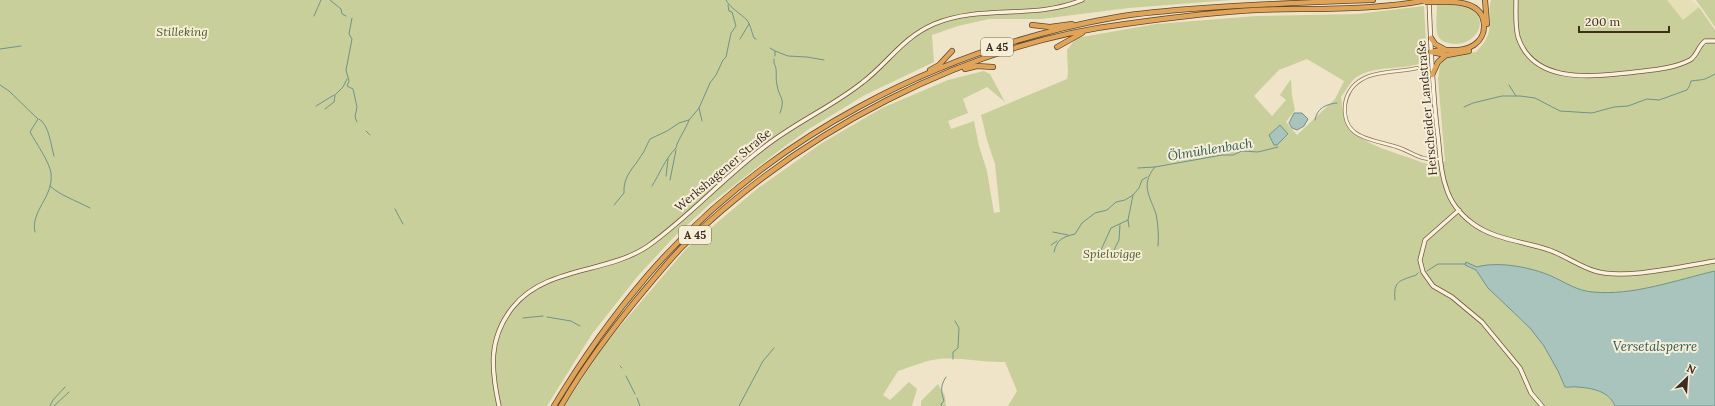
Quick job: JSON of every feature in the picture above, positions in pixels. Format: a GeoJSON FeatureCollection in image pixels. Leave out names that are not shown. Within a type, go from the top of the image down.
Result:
{"type":"FeatureCollection","features":[{"type":"Feature","properties":{"kind":"highway"},"geometry":{"type":"LineString","coordinates":[[1331,2],[1341,0]]}},
{"type":"Feature","properties":{"kind":"highway","name":"A 45"},"geometry":{"type":"LineString","coordinates":[[554,406],[594,343],[638,287],[677,244],[710,213],[779,157],[820,130],[873,99],[920,77],[990,49],[1032,35],[1119,16],[1173,10],[1373,0]]}},
{"type":"Feature","properties":{"kind":"highway"},"geometry":{"type":"LineString","coordinates":[[1431,52],[1438,50],[1446,52],[1469,51],[1483,41],[1487,30],[1485,0]]}},
{"type":"Feature","properties":{"kind":"highway"},"geometry":{"type":"LineString","coordinates":[[1428,1],[1453,1],[1467,4],[1477,9],[1484,21],[1482,35],[1474,45],[1464,49],[1446,52],[1438,62],[1432,74]]}},
{"type":"Feature","properties":{"kind":"highway","name":"A 45"},"geometry":{"type":"LineString","coordinates":[[561,406],[600,345],[626,313],[682,247],[715,217],[784,162],[820,138],[871,110],[948,73],[993,55],[1034,42],[1121,24],[1254,10],[1317,10],[1383,6],[1428,1]]}},
{"type":"Feature","properties":{"kind":"highway"},"geometry":{"type":"LineString","coordinates":[[1032,25],[1050,27],[1067,24],[1077,25]]}},
{"type":"Feature","properties":{"kind":"highway"},"geometry":{"type":"LineString","coordinates":[[1057,47],[1078,35],[1093,29]]}},
{"type":"Feature","properties":{"kind":"highway"},"geometry":{"type":"LineString","coordinates":[[1431,38],[1446,52]]}},
{"type":"Feature","properties":{"kind":"highway"},"geometry":{"type":"LineString","coordinates":[[920,77],[939,65],[952,51]]}},
{"type":"Feature","properties":{"kind":"highway"},"geometry":{"type":"LineString","coordinates":[[948,73],[977,66],[992,67]]}},
{"type":"Feature","properties":{"kind":"main road","name":"Werkshagener Straße"},"geometry":{"type":"LineString","coordinates":[[499,406],[493,375],[494,346],[499,332],[509,313],[517,302],[528,293],[547,282],[626,258],[649,245],[763,148],[863,82],[902,44],[921,31],[943,21],[967,15],[1048,10],[1064,7],[1082,0]]}},
{"type":"Feature","properties":{"kind":"main road"},"geometry":{"type":"LineString","coordinates":[[1516,0],[1516,27],[1518,37],[1524,50],[1538,64],[1558,73],[1580,76],[1599,75],[1667,67],[1692,59],[1705,41],[1715,41]]}},
{"type":"Feature","properties":{"kind":"main road","name":"Herscheider Landstraße"},"geometry":{"type":"LineString","coordinates":[[1428,1],[1432,74],[1440,159],[1450,198],[1459,210],[1473,223],[1490,233],[1546,249],[1560,254],[1585,268],[1604,273],[1627,274],[1715,261]]}},
{"type":"Feature","properties":{"kind":"main road"},"geometry":{"type":"LineString","coordinates":[[1459,210],[1425,240],[1420,260],[1423,272],[1432,286],[1452,297],[1482,322],[1520,368],[1531,393],[1542,406]]}},
{"type":"Feature","properties":{"kind":"street"},"geometry":{"type":"LineString","coordinates":[[1417,68],[1369,76],[1361,79],[1350,90],[1346,101],[1346,119],[1353,130],[1363,138],[1398,147],[1426,160],[1440,159]]}},
{"type":"Feature","properties":{"kind":"shaded area"},"geometry":{"type":"Polygon","coordinates":[[[1667,0],[1691,0],[1699,7],[1683,20],[1667,0]]]}},
{"type":"Feature","properties":{"kind":"green space","name":"Stilleking"},"geometry":{"type":"Polygon","coordinates":[[[0,0],[1232,0],[1129,8],[1041,19],[989,19],[958,26],[932,35],[934,62],[865,95],[809,129],[710,204],[673,238],[637,277],[592,334],[547,406],[0,406],[0,0]]]}},
{"type":"Feature","properties":{"kind":"green space","name":"Spielwigge"},"geometry":{"type":"Polygon","coordinates":[[[1491,0],[1667,0],[1683,20],[1699,7],[1715,30],[1715,271],[1654,286],[1623,292],[1608,293],[1582,290],[1534,270],[1504,265],[1485,265],[1477,267],[1467,262],[1468,267],[1476,270],[1488,288],[1530,328],[1544,346],[1558,371],[1563,384],[1567,388],[1588,387],[1595,389],[1607,395],[1615,406],[1008,406],[1017,391],[1005,362],[939,359],[898,371],[883,395],[890,400],[909,382],[917,389],[912,406],[564,406],[605,344],[686,249],[758,188],[822,143],[882,108],[948,80],[984,71],[990,74],[1005,102],[987,87],[963,99],[968,113],[948,121],[951,129],[974,121],[979,146],[987,171],[994,213],[1000,212],[995,164],[981,115],[1067,79],[1067,50],[1076,38],[1156,24],[1256,16],[1357,14],[1424,6],[1427,61],[1409,66],[1380,69],[1362,74],[1350,83],[1341,97],[1345,122],[1353,132],[1361,138],[1382,148],[1423,163],[1431,164],[1445,161],[1438,79],[1440,65],[1447,57],[1476,52],[1483,44],[1489,30],[1491,0]],[[1307,59],[1279,70],[1254,96],[1272,116],[1286,100],[1280,95],[1291,79],[1295,110],[1286,122],[1297,135],[1335,99],[1344,81],[1307,59]],[[1277,127],[1270,135],[1277,145],[1288,135],[1277,127]]]}},
{"type":"Feature","properties":{"kind":"green space"},"geometry":{"type":"Polygon","coordinates":[[[1696,0],[1715,0],[1715,27],[1696,0]]]}},
{"type":"Feature","properties":{"kind":"green space"},"geometry":{"type":"Polygon","coordinates":[[[1454,4],[1467,7],[1475,12],[1479,18],[1480,25],[1478,31],[1473,37],[1466,42],[1458,44],[1448,43],[1440,39],[1438,36],[1436,21],[1437,5],[1454,4]]]}},
{"type":"Feature","properties":{"kind":"green space"},"geometry":{"type":"Polygon","coordinates":[[[938,384],[945,396],[946,406],[921,406],[921,401],[938,384]]]}},
{"type":"Feature","properties":{"kind":"water"},"geometry":{"type":"Polygon","coordinates":[[[1294,113],[1302,113],[1308,119],[1304,126],[1297,130],[1292,128],[1289,123],[1294,113]]]}},
{"type":"Feature","properties":{"kind":"water"},"geometry":{"type":"Polygon","coordinates":[[[1280,125],[1288,134],[1277,145],[1274,145],[1269,135],[1280,125]]]}},
{"type":"Feature","properties":{"kind":"water","name":"Versetalsperre"},"geometry":{"type":"Polygon","coordinates":[[[1466,262],[1477,267],[1485,265],[1504,265],[1534,270],[1582,290],[1608,293],[1623,292],[1654,286],[1715,271],[1715,406],[1615,406],[1609,397],[1594,389],[1583,387],[1565,387],[1544,346],[1530,328],[1488,288],[1476,270],[1465,265],[1466,262]]]}},
{"type":"Feature","properties":{"kind":"waterway"},"geometry":{"type":"LineString","coordinates":[[314,16],[321,0]]}},
{"type":"Feature","properties":{"kind":"waterway"},"geometry":{"type":"LineString","coordinates":[[330,0],[341,9],[342,14],[346,16]]}},
{"type":"Feature","properties":{"kind":"waterway"},"geometry":{"type":"LineString","coordinates":[[726,0],[732,8],[747,20],[754,38],[756,39]]}},
{"type":"Feature","properties":{"kind":"waterway"},"geometry":{"type":"LineString","coordinates":[[614,205],[624,193],[627,177],[650,139],[667,131],[679,123],[689,120],[699,108],[710,83],[726,57],[731,33],[736,26],[732,12],[729,11],[728,5]]}},
{"type":"Feature","properties":{"kind":"waterway"},"geometry":{"type":"LineString","coordinates":[[352,18],[349,34],[352,39],[346,70],[349,81],[347,86],[353,89],[357,107],[355,117],[357,122]]}},
{"type":"Feature","properties":{"kind":"waterway"},"geometry":{"type":"LineString","coordinates":[[740,39],[749,24]]}},
{"type":"Feature","properties":{"kind":"waterway"},"geometry":{"type":"LineString","coordinates":[[0,49],[21,46]]}},
{"type":"Feature","properties":{"kind":"waterway"},"geometry":{"type":"LineString","coordinates":[[770,48],[775,51],[775,56]]}},
{"type":"Feature","properties":{"kind":"waterway"},"geometry":{"type":"LineString","coordinates":[[775,51],[788,56],[824,60]]}},
{"type":"Feature","properties":{"kind":"waterway"},"geometry":{"type":"LineString","coordinates":[[774,59],[777,85],[782,101],[780,113]]}},
{"type":"Feature","properties":{"kind":"waterway","name":"Ölmühlenbach"},"geometry":{"type":"LineString","coordinates":[[1690,84],[1691,81],[1708,78],[1715,74]]}},
{"type":"Feature","properties":{"kind":"waterway"},"geometry":{"type":"LineString","coordinates":[[325,109],[334,102],[335,95],[343,87],[347,79]]}},
{"type":"Feature","properties":{"kind":"waterway"},"geometry":{"type":"LineString","coordinates":[[0,85],[9,91],[38,119],[30,132],[50,168],[51,182],[46,197],[36,217],[34,224],[35,232]]}},
{"type":"Feature","properties":{"kind":"waterway"},"geometry":{"type":"LineString","coordinates":[[1509,85],[1516,96]]}},
{"type":"Feature","properties":{"kind":"waterway","name":"Ölmühlenbach"},"geometry":{"type":"LineString","coordinates":[[1464,107],[1473,103],[1502,96],[1520,96],[1535,98],[1560,111],[1592,113],[1614,107],[1628,106],[1647,99],[1659,100],[1687,90],[1690,85]]}},
{"type":"Feature","properties":{"kind":"waterway"},"geometry":{"type":"LineString","coordinates":[[316,106],[334,95]]}},
{"type":"Feature","properties":{"kind":"waterway","name":"Ölmühlenbach"},"geometry":{"type":"LineString","coordinates":[[1315,120],[1318,112],[1323,107],[1329,104],[1337,103]]}},
{"type":"Feature","properties":{"kind":"waterway"},"geometry":{"type":"LineString","coordinates":[[699,108],[702,121]]}},
{"type":"Feature","properties":{"kind":"waterway"},"geometry":{"type":"LineString","coordinates":[[39,119],[45,125],[51,141],[54,156]]}},
{"type":"Feature","properties":{"kind":"waterway"},"geometry":{"type":"LineString","coordinates":[[652,186],[666,161],[676,148],[689,120]]}},
{"type":"Feature","properties":{"kind":"waterway"},"geometry":{"type":"LineString","coordinates":[[366,131],[370,135]]}},
{"type":"Feature","properties":{"kind":"waterway","name":"Ölmühlenbach"},"geometry":{"type":"LineString","coordinates":[[1158,246],[1157,218],[1149,196],[1147,185],[1150,173],[1155,167],[1222,155],[1233,155],[1242,151],[1258,152],[1278,147]]}},
{"type":"Feature","properties":{"kind":"waterway"},"geometry":{"type":"LineString","coordinates":[[670,180],[676,150]]}},
{"type":"Feature","properties":{"kind":"waterway"},"geometry":{"type":"LineString","coordinates":[[666,176],[668,159]]}},
{"type":"Feature","properties":{"kind":"waterway"},"geometry":{"type":"LineString","coordinates":[[1138,168],[1155,167]]}},
{"type":"Feature","properties":{"kind":"waterway"},"geometry":{"type":"LineString","coordinates":[[1054,252],[1061,239],[1075,234],[1082,223],[1095,213],[1107,210],[1116,202],[1125,200],[1133,195],[1139,188],[1142,180],[1147,177]]}},
{"type":"Feature","properties":{"kind":"waterway"},"geometry":{"type":"LineString","coordinates":[[50,186],[64,196],[90,208]]}},
{"type":"Feature","properties":{"kind":"waterway"},"geometry":{"type":"LineString","coordinates":[[1101,250],[1111,228],[1128,220],[1133,195]]}},
{"type":"Feature","properties":{"kind":"waterway"},"geometry":{"type":"LineString","coordinates":[[395,209],[403,224]]}},
{"type":"Feature","properties":{"kind":"waterway"},"geometry":{"type":"LineString","coordinates":[[1128,220],[1129,227]]}},
{"type":"Feature","properties":{"kind":"waterway"},"geometry":{"type":"LineString","coordinates":[[1114,250],[1119,240],[1120,225]]}},
{"type":"Feature","properties":{"kind":"waterway"},"geometry":{"type":"LineString","coordinates":[[1053,232],[1068,235]]}},
{"type":"Feature","properties":{"kind":"waterway"},"geometry":{"type":"LineString","coordinates":[[1051,245],[1057,241]]}},
{"type":"Feature","properties":{"kind":"waterway"},"geometry":{"type":"LineString","coordinates":[[1427,271],[1438,264],[1465,264]]}},
{"type":"Feature","properties":{"kind":"waterway"},"geometry":{"type":"LineString","coordinates":[[1395,300],[1395,288],[1399,282],[1418,273]]}},
{"type":"Feature","properties":{"kind":"waterway"},"geometry":{"type":"LineString","coordinates":[[523,318],[543,316]]}},
{"type":"Feature","properties":{"kind":"waterway"},"geometry":{"type":"LineString","coordinates":[[547,317],[571,321],[580,326]]}},
{"type":"Feature","properties":{"kind":"waterway"},"geometry":{"type":"LineString","coordinates":[[953,359],[953,352],[958,348],[959,328],[955,321]]}},
{"type":"Feature","properties":{"kind":"waterway"},"geometry":{"type":"LineString","coordinates":[[739,406],[763,361],[774,348]]}},
{"type":"Feature","properties":{"kind":"waterway"},"geometry":{"type":"LineString","coordinates":[[626,376],[635,394]]}},
{"type":"Feature","properties":{"kind":"waterway"},"geometry":{"type":"LineString","coordinates":[[942,406],[941,404],[944,401],[942,386],[946,377]]}},
{"type":"Feature","properties":{"kind":"waterway"},"geometry":{"type":"LineString","coordinates":[[50,406],[53,400],[65,387]]}},
{"type":"Feature","properties":{"kind":"waterway"},"geometry":{"type":"LineString","coordinates":[[54,406],[69,392]]}},
{"type":"Feature","properties":{"kind":"waterway"},"geometry":{"type":"LineString","coordinates":[[637,398],[640,406]]}}]}
